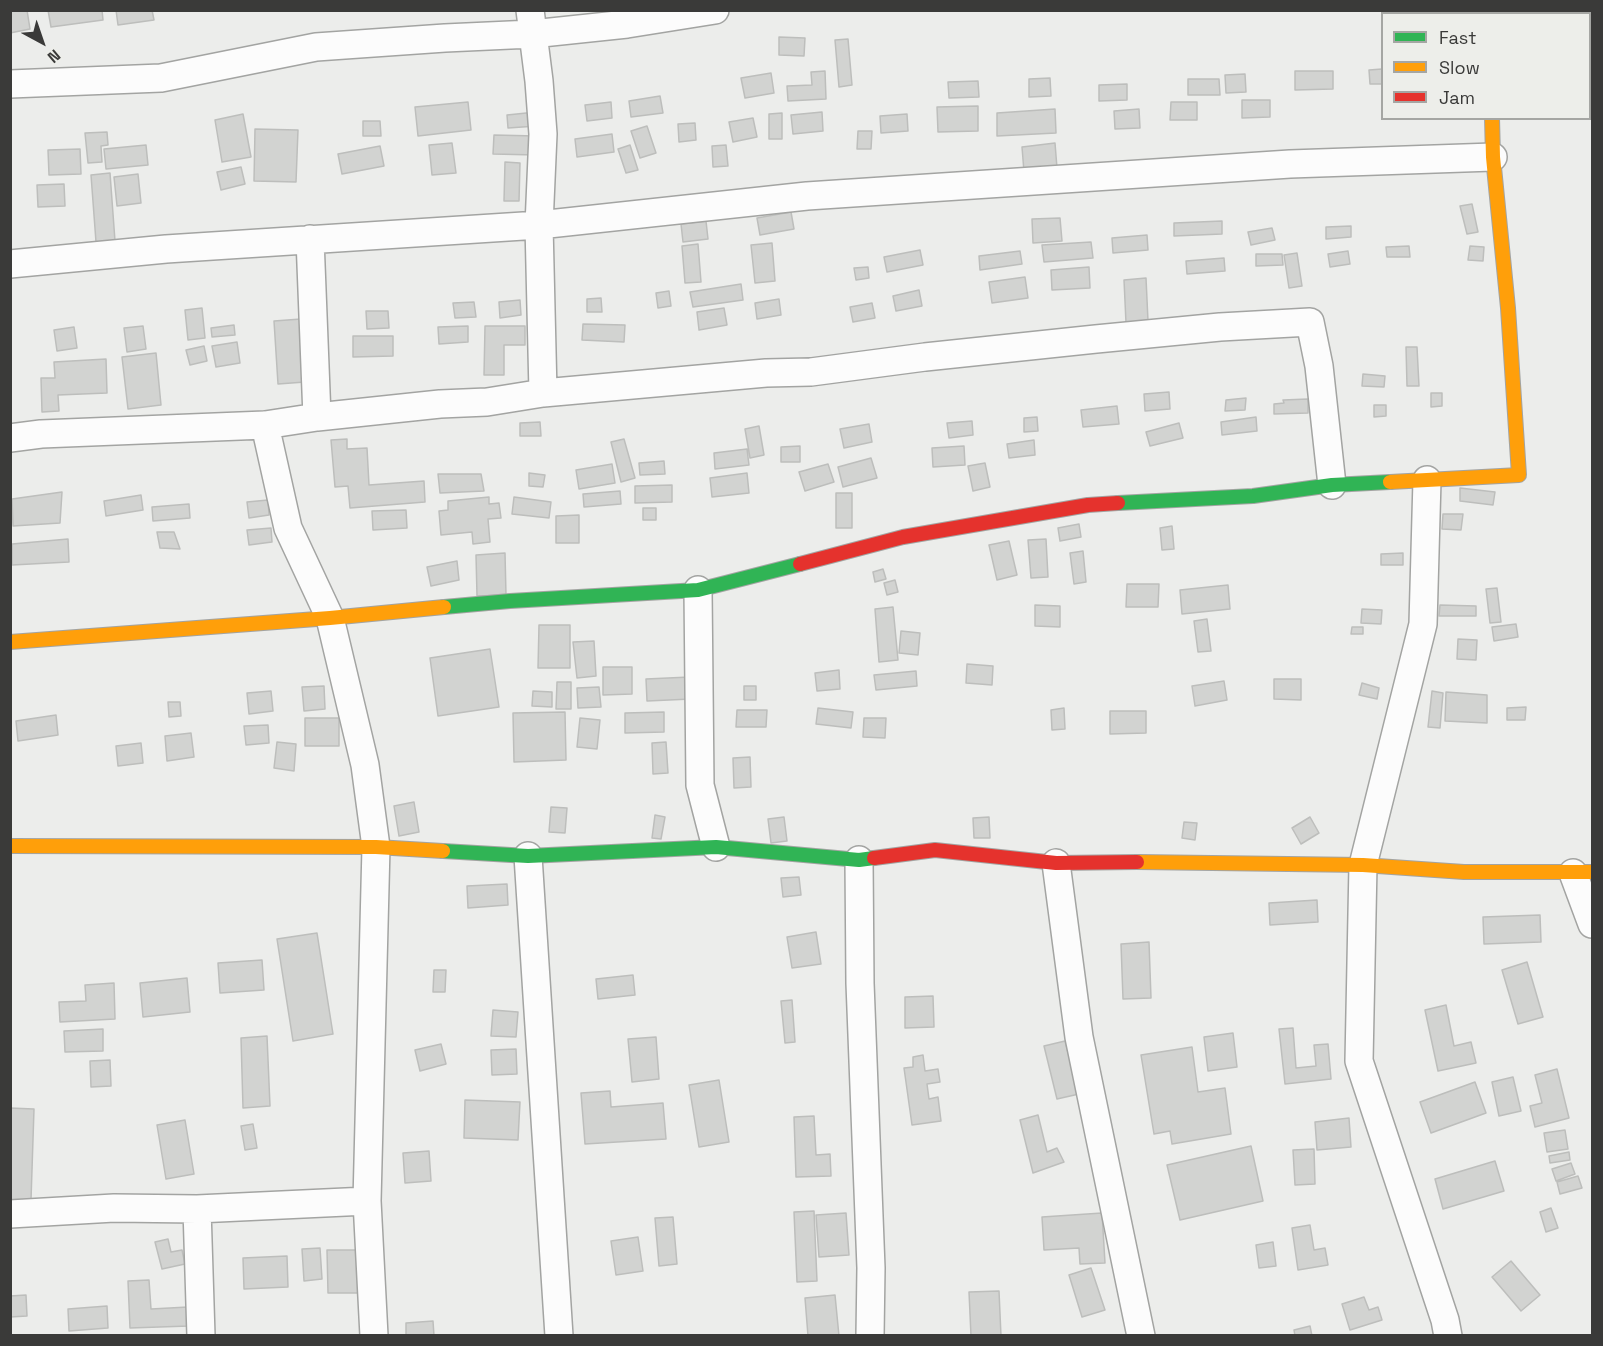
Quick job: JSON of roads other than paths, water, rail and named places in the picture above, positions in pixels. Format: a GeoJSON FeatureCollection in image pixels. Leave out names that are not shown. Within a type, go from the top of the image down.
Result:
{"type":"FeatureCollection","features":[{"type":"Feature","properties":{"kind":"street"},"geometry":{"type":"LineString","coordinates":[[10,84],[161,78],[316,47],[445,38],[531,22],[627,24],[715,10]]}},
{"type":"Feature","properties":{"kind":"street"},"geometry":{"type":"LineString","coordinates":[[531,22],[543,134],[539,225],[543,393]]}},
{"type":"Feature","properties":{"kind":"street"},"geometry":{"type":"LineString","coordinates":[[10,642],[330,618],[510,601],[698,590],[903,537],[1088,505],[1253,496],[1332,485],[1519,475],[1508,308],[1493,157],[1492,120]]}},
{"type":"Feature","properties":{"kind":"street"},"geometry":{"type":"LineString","coordinates":[[10,264],[166,249],[539,225],[818,195],[1290,164],[1493,157]]}},
{"type":"Feature","properties":{"kind":"street"},"geometry":{"type":"LineString","coordinates":[[309,239],[317,417]]}},
{"type":"Feature","properties":{"kind":"street"},"geometry":{"type":"LineString","coordinates":[[10,438],[41,434],[265,425],[440,404],[488,402],[543,393],[766,373],[811,372],[1096,339],[1220,327],[1310,322],[1319,366],[1332,485]]}},
{"type":"Feature","properties":{"kind":"street"},"geometry":{"type":"LineString","coordinates":[[265,425],[288,528],[330,618],[365,765],[376,847],[367,1201],[374,1335]]}},
{"type":"Feature","properties":{"kind":"street"},"geometry":{"type":"LineString","coordinates":[[1427,480],[1423,624],[1363,865],[1359,1061],[1448,1335]]}},
{"type":"Feature","properties":{"kind":"street"},"geometry":{"type":"LineString","coordinates":[[698,590],[700,785],[716,847]]}},
{"type":"Feature","properties":{"kind":"street"},"geometry":{"type":"LineString","coordinates":[[10,846],[376,847],[528,856],[716,847],[859,860],[935,850],[1056,863],[1363,865],[1464,872],[1583,872],[1593,924]]}},
{"type":"Feature","properties":{"kind":"street"},"geometry":{"type":"LineString","coordinates":[[528,856],[559,1335]]}},
{"type":"Feature","properties":{"kind":"street"},"geometry":{"type":"LineString","coordinates":[[859,860],[860,983],[871,1268],[870,1335]]}},
{"type":"Feature","properties":{"kind":"street"},"geometry":{"type":"LineString","coordinates":[[1056,863],[1079,1036],[1141,1335]]}},
{"type":"Feature","properties":{"kind":"street"},"geometry":{"type":"LineString","coordinates":[[10,1214],[114,1208],[197,1209],[367,1201]]}},
{"type":"Feature","properties":{"kind":"street"},"geometry":{"type":"LineString","coordinates":[[197,1209],[201,1335]]}}]}
